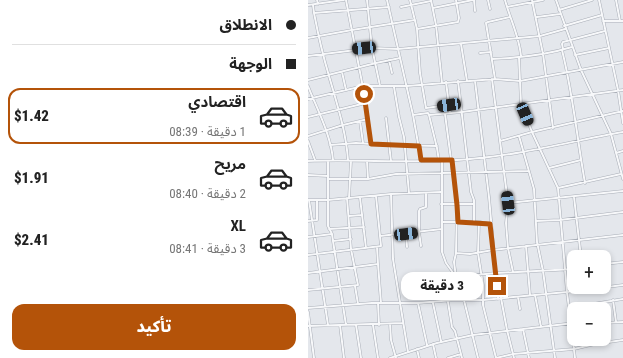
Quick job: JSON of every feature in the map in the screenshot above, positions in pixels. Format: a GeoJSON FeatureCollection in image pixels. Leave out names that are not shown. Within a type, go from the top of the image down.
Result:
{"type":"FeatureCollection","features":[{"type":"Feature","properties":{"kind":"street"},"geometry":{"type":"LineString","coordinates":[[308,6],[345,0],[363,86],[371,144]]}},
{"type":"Feature","properties":{"kind":"street"},"geometry":{"type":"LineString","coordinates":[[367,0],[372,48],[380,86]]}},
{"type":"Feature","properties":{"kind":"street"},"geometry":{"type":"LineString","coordinates":[[387,0],[407,86],[421,160]]}},
{"type":"Feature","properties":{"kind":"street"},"geometry":{"type":"LineString","coordinates":[[410,0],[417,29],[421,85],[438,160]]}},
{"type":"Feature","properties":{"kind":"street"},"geometry":{"type":"LineString","coordinates":[[433,8],[456,1],[473,0],[475,12]]}},
{"type":"Feature","properties":{"kind":"street"},"geometry":{"type":"LineString","coordinates":[[488,0],[490,10]]}},
{"type":"Feature","properties":{"kind":"street"},"geometry":{"type":"LineString","coordinates":[[308,308],[343,304],[433,303],[459,300],[500,299],[517,296],[567,292],[558,188],[532,132],[521,104],[520,44],[505,0]]}},
{"type":"Feature","properties":{"kind":"street"},"geometry":{"type":"LineString","coordinates":[[507,7],[543,0]]}},
{"type":"Feature","properties":{"kind":"street"},"geometry":{"type":"LineString","coordinates":[[556,0],[564,26],[581,70],[611,134],[623,179]]}},
{"type":"Feature","properties":{"kind":"street"},"geometry":{"type":"LineString","coordinates":[[559,10],[592,0]]}},
{"type":"Feature","properties":{"kind":"street"},"geometry":{"type":"LineString","coordinates":[[599,0],[618,90],[623,123]]}},
{"type":"Feature","properties":{"kind":"street"},"geometry":{"type":"LineString","coordinates":[[603,21],[622,21],[616,0]]}},
{"type":"Feature","properties":{"kind":"street"},"geometry":{"type":"LineString","coordinates":[[401,7],[431,1],[450,113]]}},
{"type":"Feature","properties":{"kind":"street"},"geometry":{"type":"LineString","coordinates":[[417,29],[459,21],[456,1]]}},
{"type":"Feature","properties":{"kind":"street"},"geometry":{"type":"LineString","coordinates":[[532,1],[537,18],[547,77],[553,128]]}},
{"type":"Feature","properties":{"kind":"street"},"geometry":{"type":"LineString","coordinates":[[313,5],[318,36],[343,124],[350,160],[348,198],[354,267],[358,284],[355,286],[358,304]]}},
{"type":"Feature","properties":{"kind":"street"},"geometry":{"type":"LineString","coordinates":[[314,13],[389,7]]}},
{"type":"Feature","properties":{"kind":"street"},"geometry":{"type":"LineString","coordinates":[[537,18],[560,14]]}},
{"type":"Feature","properties":{"kind":"street"},"geometry":{"type":"LineString","coordinates":[[564,26],[602,15]]}},
{"type":"Feature","properties":{"kind":"street"},"geometry":{"type":"LineString","coordinates":[[510,17],[487,22],[492,59],[495,108],[508,203],[506,223],[512,272]]}},
{"type":"Feature","properties":{"kind":"street"},"geometry":{"type":"LineString","coordinates":[[308,38],[415,20]]}},
{"type":"Feature","properties":{"kind":"street"},"geometry":{"type":"LineString","coordinates":[[308,56],[356,49],[461,44],[540,36],[566,29]]}},
{"type":"Feature","properties":{"kind":"street"},"geometry":{"type":"LineString","coordinates":[[585,183],[577,141],[572,97],[562,50],[562,42],[605,31]]}},
{"type":"Feature","properties":{"kind":"street"},"geometry":{"type":"LineString","coordinates":[[461,44],[467,81]]}},
{"type":"Feature","properties":{"kind":"street"},"geometry":{"type":"LineString","coordinates":[[492,59],[520,58],[572,47]]}},
{"type":"Feature","properties":{"kind":"street"},"geometry":{"type":"LineString","coordinates":[[575,55],[609,48]]}},
{"type":"Feature","properties":{"kind":"street"},"geometry":{"type":"LineString","coordinates":[[480,53],[491,52]]}},
{"type":"Feature","properties":{"kind":"street"},"geometry":{"type":"LineString","coordinates":[[308,80],[400,58]]}},
{"type":"Feature","properties":{"kind":"street"},"geometry":{"type":"LineString","coordinates":[[389,60],[392,73]]}},
{"type":"Feature","properties":{"kind":"street"},"geometry":{"type":"LineString","coordinates":[[308,99],[363,86],[394,87],[493,79],[520,81],[623,62]]}},
{"type":"Feature","properties":{"kind":"street"},"geometry":{"type":"LineString","coordinates":[[342,72],[346,90]]}},
{"type":"Feature","properties":{"kind":"street"},"geometry":{"type":"LineString","coordinates":[[475,80],[489,197],[490,224],[496,273],[500,299],[514,358]]}},
{"type":"Feature","properties":{"kind":"street"},"geometry":{"type":"LineString","coordinates":[[458,82],[471,192],[474,204],[474,222]]}},
{"type":"Feature","properties":{"kind":"street"},"geometry":{"type":"LineString","coordinates":[[308,86],[326,131],[333,160]]}},
{"type":"Feature","properties":{"kind":"street"},"geometry":{"type":"LineString","coordinates":[[394,87],[405,145],[408,193]]}},
{"type":"Feature","properties":{"kind":"street"},"geometry":{"type":"LineString","coordinates":[[413,115],[462,112],[623,90]]}},
{"type":"Feature","properties":{"kind":"street"},"geometry":{"type":"LineString","coordinates":[[308,117],[366,103]]}},
{"type":"Feature","properties":{"kind":"street"},"geometry":{"type":"LineString","coordinates":[[426,108],[449,105]]}},
{"type":"Feature","properties":{"kind":"street"},"geometry":{"type":"LineString","coordinates":[[500,142],[532,132],[622,111]]}},
{"type":"Feature","properties":{"kind":"street"},"geometry":{"type":"LineString","coordinates":[[445,114],[454,173],[457,205],[458,222],[456,253],[454,260],[459,300]]}},
{"type":"Feature","properties":{"kind":"street"},"geometry":{"type":"LineString","coordinates":[[386,118],[388,145],[391,160]]}},
{"type":"Feature","properties":{"kind":"street"},"geometry":{"type":"LineString","coordinates":[[308,136],[343,124],[368,119]]}},
{"type":"Feature","properties":{"kind":"street"},"geometry":{"type":"LineString","coordinates":[[360,121],[364,143]]}},
{"type":"Feature","properties":{"kind":"street"},"geometry":{"type":"LineString","coordinates":[[308,161],[406,161],[484,158],[523,152],[623,132]]}},
{"type":"Feature","properties":{"kind":"street"},"geometry":{"type":"LineString","coordinates":[[519,136],[536,201],[537,245],[552,326],[555,358]]}},
{"type":"Feature","properties":{"kind":"street"},"geometry":{"type":"LineString","coordinates":[[308,141],[315,161]]}},
{"type":"Feature","properties":{"kind":"street"},"geometry":{"type":"LineString","coordinates":[[330,144],[347,142],[436,146]]}},
{"type":"Feature","properties":{"kind":"street"},"geometry":{"type":"LineString","coordinates":[[616,153],[623,151]]}},
{"type":"Feature","properties":{"kind":"street"},"geometry":{"type":"LineString","coordinates":[[442,160],[442,255],[456,277]]}},
{"type":"Feature","properties":{"kind":"street"},"geometry":{"type":"LineString","coordinates":[[549,168],[581,160]]}},
{"type":"Feature","properties":{"kind":"street"},"geometry":{"type":"LineString","coordinates":[[328,161],[328,226],[332,234],[346,325]]}},
{"type":"Feature","properties":{"kind":"street"},"geometry":{"type":"LineString","coordinates":[[367,161],[368,179]]}},
{"type":"Feature","properties":{"kind":"street"},"geometry":{"type":"LineString","coordinates":[[308,175],[368,179],[388,175],[406,174],[528,171]]}},
{"type":"Feature","properties":{"kind":"street"},"geometry":{"type":"LineString","coordinates":[[558,188],[622,174]]}},
{"type":"Feature","properties":{"kind":"street"},"geometry":{"type":"LineString","coordinates":[[508,203],[623,191]]}},
{"type":"Feature","properties":{"kind":"street"},"geometry":{"type":"LineString","coordinates":[[328,325],[309,200],[441,192]]}},
{"type":"Feature","properties":{"kind":"street"},"geometry":{"type":"LineString","coordinates":[[421,246],[419,211],[426,207],[426,193]]}},
{"type":"Feature","properties":{"kind":"street"},"geometry":{"type":"LineString","coordinates":[[391,194],[393,259],[408,352]]}},
{"type":"Feature","properties":{"kind":"street"},"geometry":{"type":"LineString","coordinates":[[308,255],[381,246],[376,196]]}},
{"type":"Feature","properties":{"kind":"street"},"geometry":{"type":"LineString","coordinates":[[574,196],[580,250]]}},
{"type":"Feature","properties":{"kind":"street"},"geometry":{"type":"LineString","coordinates":[[360,198],[366,248]]}},
{"type":"Feature","properties":{"kind":"street"},"geometry":{"type":"LineString","coordinates":[[308,221],[317,219],[317,200]]}},
{"type":"Feature","properties":{"kind":"street"},"geometry":{"type":"LineString","coordinates":[[441,204],[474,204]]}},
{"type":"Feature","properties":{"kind":"street"},"geometry":{"type":"LineString","coordinates":[[536,221],[560,220],[623,212]]}},
{"type":"Feature","properties":{"kind":"street"},"geometry":{"type":"LineString","coordinates":[[349,216],[362,215]]}},
{"type":"Feature","properties":{"kind":"street"},"geometry":{"type":"LineString","coordinates":[[442,222],[479,222],[490,224]]}},
{"type":"Feature","properties":{"kind":"street"},"geometry":{"type":"LineString","coordinates":[[479,222],[478,253],[483,307],[496,358],[528,352],[574,349],[623,340]]}},
{"type":"Feature","properties":{"kind":"street"},"geometry":{"type":"LineString","coordinates":[[329,230],[364,227]]}},
{"type":"Feature","properties":{"kind":"street"},"geometry":{"type":"LineString","coordinates":[[380,236],[442,229]]}},
{"type":"Feature","properties":{"kind":"street"},"geometry":{"type":"LineString","coordinates":[[308,237],[332,234]]}},
{"type":"Feature","properties":{"kind":"street"},"geometry":{"type":"LineString","coordinates":[[406,234],[407,247]]}},
{"type":"Feature","properties":{"kind":"street"},"geometry":{"type":"LineString","coordinates":[[456,253],[478,253],[508,248],[623,235]]}},
{"type":"Feature","properties":{"kind":"street"},"geometry":{"type":"LineString","coordinates":[[333,241],[351,239]]}},
{"type":"Feature","properties":{"kind":"street"},"geometry":{"type":"LineString","coordinates":[[526,246],[530,295]]}},
{"type":"Feature","properties":{"kind":"street"},"geometry":{"type":"LineString","coordinates":[[377,247],[379,325]]}},
{"type":"Feature","properties":{"kind":"street"},"geometry":{"type":"LineString","coordinates":[[611,263],[623,262]]}},
{"type":"Feature","properties":{"kind":"street"},"geometry":{"type":"LineString","coordinates":[[308,273],[378,264]]}},
{"type":"Feature","properties":{"kind":"street"},"geometry":{"type":"LineString","coordinates":[[456,277],[496,273],[565,270]]}},
{"type":"Feature","properties":{"kind":"street"},"geometry":{"type":"LineString","coordinates":[[611,286],[623,285]]}},
{"type":"Feature","properties":{"kind":"street"},"geometry":{"type":"LineString","coordinates":[[308,290],[355,286]]}},
{"type":"Feature","properties":{"kind":"street"},"geometry":{"type":"LineString","coordinates":[[535,295],[541,327]]}},
{"type":"Feature","properties":{"kind":"street"},"geometry":{"type":"LineString","coordinates":[[517,296],[520,310]]}},
{"type":"Feature","properties":{"kind":"street"},"geometry":{"type":"LineString","coordinates":[[603,302],[623,299]]}},
{"type":"Feature","properties":{"kind":"street"},"geometry":{"type":"LineString","coordinates":[[464,300],[478,358]]}},
{"type":"Feature","properties":{"kind":"street"},"geometry":{"type":"LineString","coordinates":[[613,300],[616,322]]}},
{"type":"Feature","properties":{"kind":"street"},"geometry":{"type":"LineString","coordinates":[[448,301],[452,327],[455,331],[462,358]]}},
{"type":"Feature","properties":{"kind":"street"},"geometry":{"type":"LineString","coordinates":[[418,303],[428,346]]}},
{"type":"Feature","properties":{"kind":"street"},"geometry":{"type":"LineString","coordinates":[[433,303],[441,341]]}},
{"type":"Feature","properties":{"kind":"street"},"geometry":{"type":"LineString","coordinates":[[308,312],[314,358]]}},
{"type":"Feature","properties":{"kind":"street"},"geometry":{"type":"LineString","coordinates":[[611,322],[623,322]]}},
{"type":"Feature","properties":{"kind":"street"},"geometry":{"type":"LineString","coordinates":[[309,326],[379,325],[403,323]]}},
{"type":"Feature","properties":{"kind":"street"},"geometry":{"type":"LineString","coordinates":[[390,324],[391,340],[396,357]]}},
{"type":"Feature","properties":{"kind":"street"},"geometry":{"type":"LineString","coordinates":[[390,358],[441,341],[489,332],[567,324]]}},
{"type":"Feature","properties":{"kind":"street"},"geometry":{"type":"LineString","coordinates":[[340,325],[344,358]]}},
{"type":"Feature","properties":{"kind":"street"},"geometry":{"type":"LineString","coordinates":[[356,325],[360,358]]}},
{"type":"Feature","properties":{"kind":"street"},"geometry":{"type":"LineString","coordinates":[[373,325],[378,358]]}},
{"type":"Feature","properties":{"kind":"street"},"geometry":{"type":"LineString","coordinates":[[523,329],[529,358]]}},
{"type":"Feature","properties":{"kind":"street"},"geometry":{"type":"LineString","coordinates":[[433,344],[436,358]]}},
{"type":"Feature","properties":{"kind":"street"},"geometry":{"type":"LineString","coordinates":[[574,346],[576,358]]}},
{"type":"Feature","properties":{"kind":"street"},"geometry":{"type":"LineString","coordinates":[[417,349],[419,358]]}},
{"type":"Feature","properties":{"kind":"street"},"geometry":{"type":"LineString","coordinates":[[448,358],[461,354]]}},
{"type":"Feature","properties":{"kind":"route"},"geometry":{"type":"LineString","coordinates":[[364,94],[371,144],[419,146],[421,160],[452,160],[458,222],[490,224],[497,286]]}}]}
